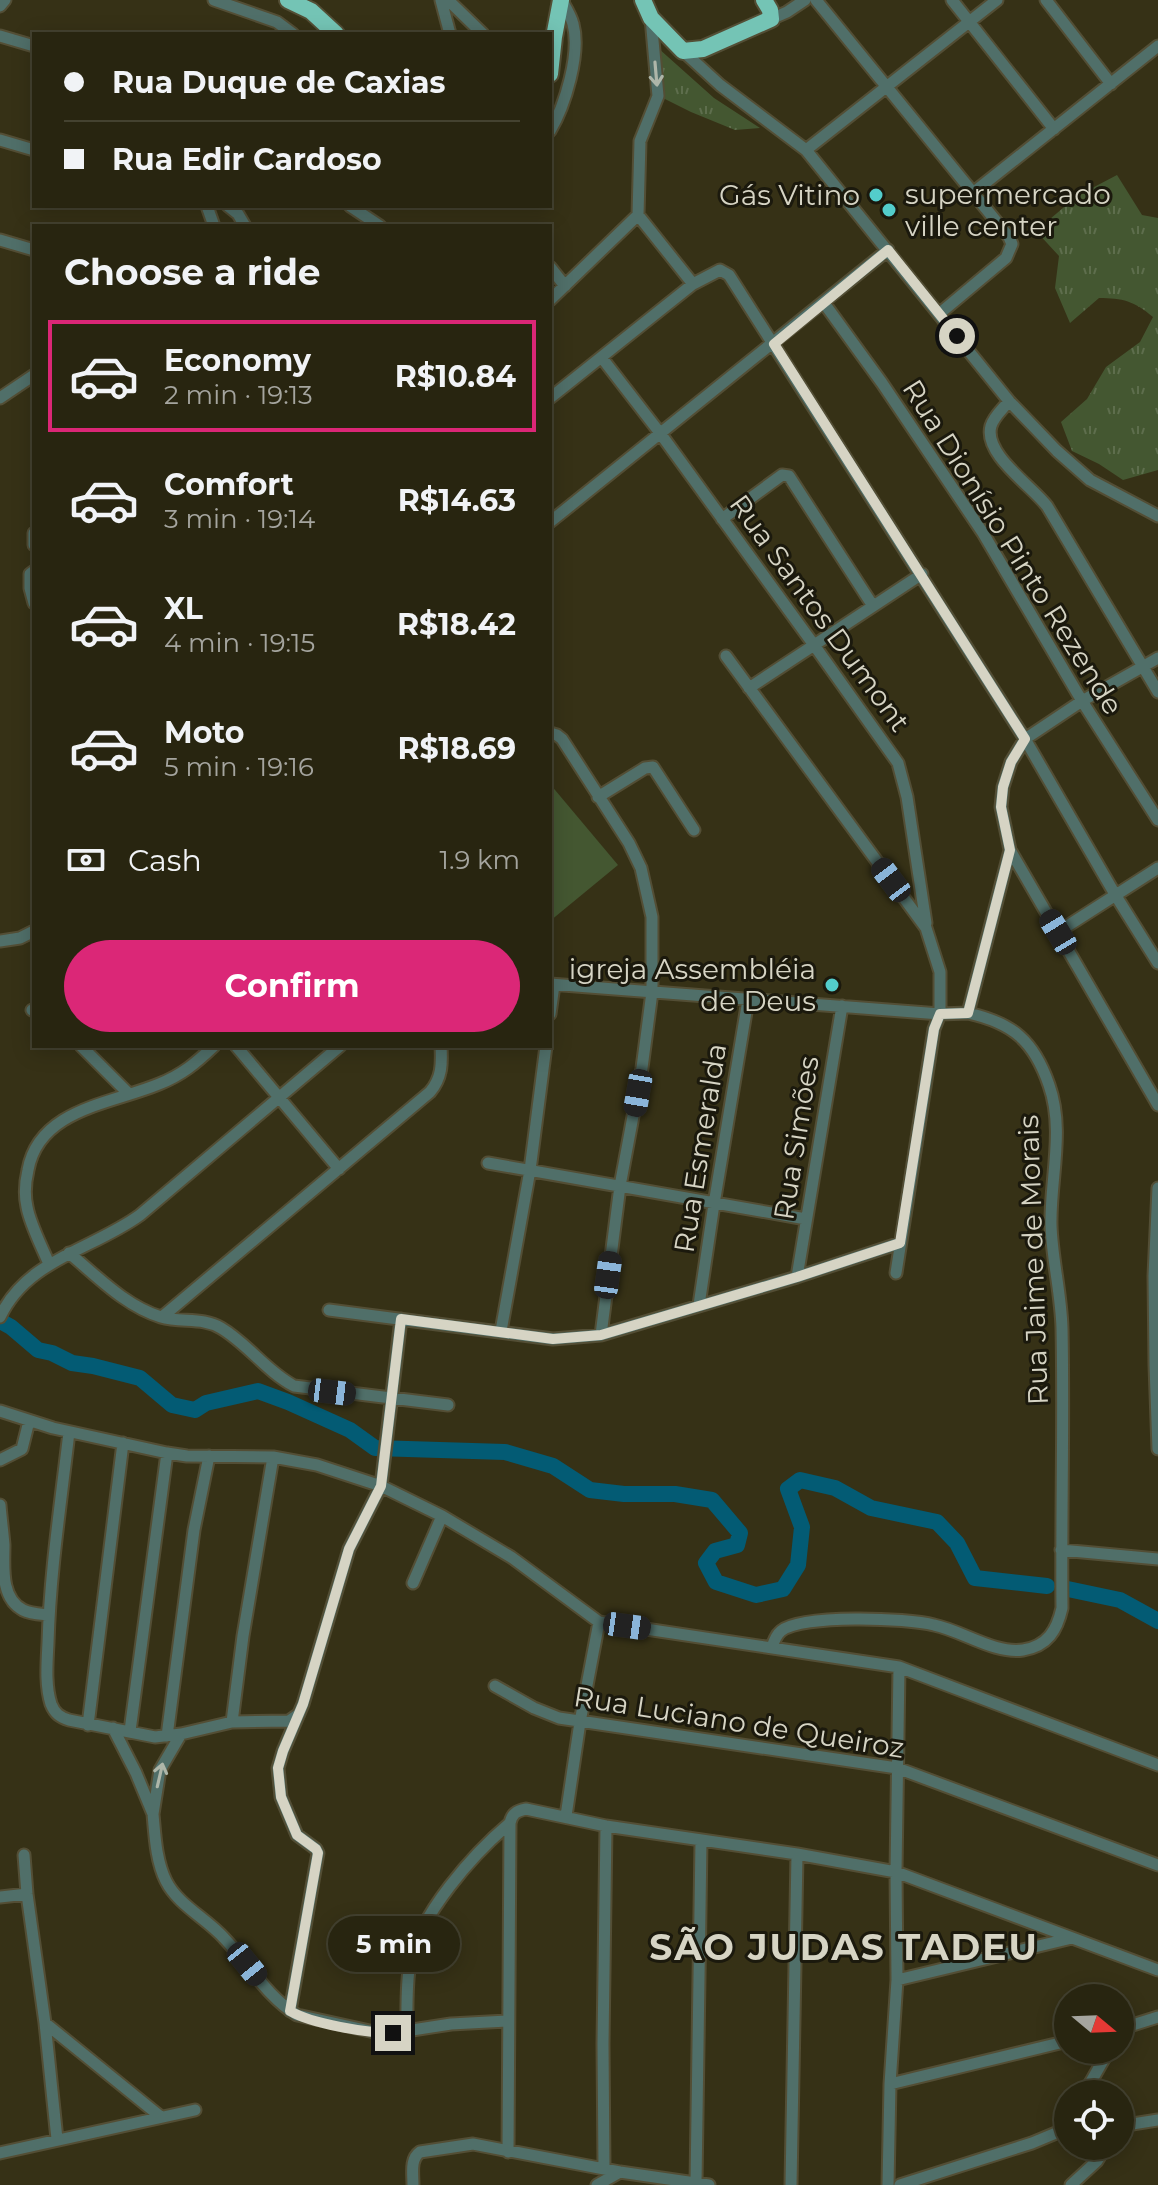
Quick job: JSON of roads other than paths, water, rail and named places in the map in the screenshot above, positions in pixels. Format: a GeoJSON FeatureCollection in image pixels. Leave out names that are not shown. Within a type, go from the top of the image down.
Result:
{"type":"FeatureCollection","features":[{"type":"Feature","properties":{"kind":"highway"},"geometry":{"type":"LineString","coordinates":[[288,0],[311,11],[334,32]]}},
{"type":"Feature","properties":{"kind":"highway"},"geometry":{"type":"LineString","coordinates":[[552,56],[561,0]]}},
{"type":"Feature","properties":{"kind":"highway"},"geometry":{"type":"LineString","coordinates":[[643,0],[651,18],[683,51],[703,49],[771,19],[764,0]]}},
{"type":"Feature","properties":{"kind":"street"},"geometry":{"type":"LineString","coordinates":[[0,6],[5,0]]}},
{"type":"Feature","properties":{"kind":"street"},"geometry":{"type":"LineString","coordinates":[[214,0],[277,22],[290,32]]}},
{"type":"Feature","properties":{"kind":"street"},"geometry":{"type":"LineString","coordinates":[[441,0],[449,32]]}},
{"type":"Feature","properties":{"kind":"street"},"geometry":{"type":"LineString","coordinates":[[448,0],[481,32]]}},
{"type":"Feature","properties":{"kind":"street"},"geometry":{"type":"LineString","coordinates":[[552,126],[569,84],[574,55],[574,26],[561,0]]}},
{"type":"Feature","properties":{"kind":"street"},"geometry":{"type":"LineString","coordinates":[[771,19],[805,0]]}},
{"type":"Feature","properties":{"kind":"street"},"geometry":{"type":"LineString","coordinates":[[816,0],[974,192],[1012,244],[1006,258],[939,314]]}},
{"type":"Feature","properties":{"kind":"street"},"geometry":{"type":"LineString","coordinates":[[952,0],[1054,129]]}},
{"type":"Feature","properties":{"kind":"street"},"geometry":{"type":"LineString","coordinates":[[806,150],[997,0]]}},
{"type":"Feature","properties":{"kind":"street"},"geometry":{"type":"LineString","coordinates":[[1046,0],[1111,84]]}},
{"type":"Feature","properties":{"kind":"street"},"geometry":{"type":"LineString","coordinates":[[651,18],[658,96],[644,128],[639,157],[638,215],[693,284]]}},
{"type":"Feature","properties":{"kind":"street"},"geometry":{"type":"LineString","coordinates":[[0,36],[32,45]]}},
{"type":"Feature","properties":{"kind":"street"},"geometry":{"type":"LineString","coordinates":[[974,192],[1158,46]]}},
{"type":"Feature","properties":{"kind":"street"},"geometry":{"type":"LineString","coordinates":[[700,66],[698,56],[703,49]]}},
{"type":"Feature","properties":{"kind":"street"},"geometry":{"type":"LineString","coordinates":[[683,51],[720,85],[806,150],[1009,401],[1057,451],[1090,480],[1158,516]]}},
{"type":"Feature","properties":{"kind":"street"},"geometry":{"type":"LineString","coordinates":[[0,140],[32,149]]}},
{"type":"Feature","properties":{"kind":"street"},"geometry":{"type":"LineString","coordinates":[[230,208],[244,224]]}},
{"type":"Feature","properties":{"kind":"street"},"geometry":{"type":"LineString","coordinates":[[353,208],[377,224]]}},
{"type":"Feature","properties":{"kind":"street"},"geometry":{"type":"LineString","coordinates":[[552,298],[638,215]]}},
{"type":"Feature","properties":{"kind":"street"},"geometry":{"type":"LineString","coordinates":[[0,240],[32,249]]}},
{"type":"Feature","properties":{"kind":"street"},"geometry":{"type":"LineString","coordinates":[[552,520],[888,250]]}},
{"type":"Feature","properties":{"kind":"street"},"geometry":{"type":"LineString","coordinates":[[552,270],[565,286]]}},
{"type":"Feature","properties":{"kind":"street"},"geometry":{"type":"LineString","coordinates":[[552,396],[693,284],[713,272],[725,271],[922,574],[1025,739],[1158,963]]}},
{"type":"Feature","properties":{"kind":"street","name":"Rua Dionísio Pinto Rezende"},"geometry":{"type":"LineString","coordinates":[[824,303],[983,533],[1082,701],[1158,820]]}},
{"type":"Feature","properties":{"kind":"street","name":"Rua Santos Dumont"},"geometry":{"type":"LineString","coordinates":[[602,358],[660,433],[898,763],[907,797],[926,928]]}},
{"type":"Feature","properties":{"kind":"street"},"geometry":{"type":"LineString","coordinates":[[0,398],[32,376]]}},
{"type":"Feature","properties":{"kind":"street"},"geometry":{"type":"LineString","coordinates":[[1009,401],[992,424],[992,444],[1047,506],[1158,692]]}},
{"type":"Feature","properties":{"kind":"street"},"geometry":{"type":"LineString","coordinates":[[722,519],[782,475],[789,476],[873,606]]}},
{"type":"Feature","properties":{"kind":"street"},"geometry":{"type":"LineString","coordinates":[[32,572],[32,596]]}},
{"type":"Feature","properties":{"kind":"street"},"geometry":{"type":"LineString","coordinates":[[749,688],[922,574]]}},
{"type":"Feature","properties":{"kind":"street"},"geometry":{"type":"LineString","coordinates":[[726,656],[926,928],[940,972],[940,1014],[931,1039],[896,1273]]}},
{"type":"Feature","properties":{"kind":"street"},"geometry":{"type":"LineString","coordinates":[[1158,658],[1082,701],[1025,739],[1011,762],[1001,807],[1010,850],[1158,1105]]}},
{"type":"Feature","properties":{"kind":"street"},"geometry":{"type":"LineString","coordinates":[[552,734],[562,739],[629,843],[641,868],[652,917],[652,992],[642,1068],[620,1186],[601,1335]]}},
{"type":"Feature","properties":{"kind":"street"},"geometry":{"type":"LineString","coordinates":[[598,797],[645,768],[653,767],[694,830]]}},
{"type":"Feature","properties":{"kind":"street"},"geometry":{"type":"LineString","coordinates":[[968,1013],[1010,850]]}},
{"type":"Feature","properties":{"kind":"street"},"geometry":{"type":"LineString","coordinates":[[1058,932],[1158,868]]}},
{"type":"Feature","properties":{"kind":"street"},"geometry":{"type":"LineString","coordinates":[[0,941],[20,938],[32,932]]}},
{"type":"Feature","properties":{"kind":"street","name":"Rua Jaime de Morais"},"geometry":{"type":"LineString","coordinates":[[552,984],[940,1014],[968,1013],[1005,1024],[1019,1035],[1032,1050],[1050,1087],[1056,1148],[1051,1219],[1062,1326],[1062,1608],[1058,1623],[1050,1637],[1037,1646],[1022,1650],[1006,1650],[931,1624],[850,1619],[788,1627],[778,1634],[772,1647]]}},
{"type":"Feature","properties":{"kind":"street","name":"Rua Esmeralda"},"geometry":{"type":"LineString","coordinates":[[699,1305],[748,1000]]}},
{"type":"Feature","properties":{"kind":"street","name":"Rua Simões"},"geometry":{"type":"LineString","coordinates":[[797,1277],[842,1006]]}},
{"type":"Feature","properties":{"kind":"street"},"geometry":{"type":"LineString","coordinates":[[83,1048],[129,1094]]}},
{"type":"Feature","properties":{"kind":"street"},"geometry":{"type":"LineString","coordinates":[[49,1264],[27,1211],[24,1190],[28,1165],[44,1135],[58,1122],[186,1072],[212,1048]]}},
{"type":"Feature","properties":{"kind":"street"},"geometry":{"type":"LineString","coordinates":[[238,1048],[339,1169]]}},
{"type":"Feature","properties":{"kind":"street"},"geometry":{"type":"LineString","coordinates":[[1,1315],[11,1295],[22,1284],[49,1264],[123,1227],[140,1215],[338,1048]]}},
{"type":"Feature","properties":{"kind":"street"},"geometry":{"type":"LineString","coordinates":[[162,1317],[430,1092],[438,1083],[441,1073],[441,1048]]}},
{"type":"Feature","properties":{"kind":"street"},"geometry":{"type":"LineString","coordinates":[[501,1331],[530,1170],[546,1048]]}},
{"type":"Feature","properties":{"kind":"street"},"geometry":{"type":"LineString","coordinates":[[488,1163],[806,1219]]}},
{"type":"Feature","properties":{"kind":"street"},"geometry":{"type":"LineString","coordinates":[[1158,1188],[1154,1276],[1158,1449]]}},
{"type":"Feature","properties":{"kind":"street"},"geometry":{"type":"LineString","coordinates":[[329,1310],[553,1339],[601,1335],[900,1243]]}},
{"type":"Feature","properties":{"kind":"street"},"geometry":{"type":"LineString","coordinates":[[69,1253],[129,1302],[162,1317],[219,1326],[278,1378],[303,1389],[448,1405]]}},
{"type":"Feature","properties":{"kind":"street"},"geometry":{"type":"LineString","coordinates":[[290,2011],[318,1853],[297,1835],[283,1805],[279,1788],[280,1760],[299,1714],[349,1549],[381,1486],[401,1319]]}},
{"type":"Feature","properties":{"kind":"street"},"geometry":{"type":"LineString","coordinates":[[0,1411],[69,1432],[167,1453],[273,1457],[317,1465],[381,1486],[442,1516],[511,1557],[599,1622],[899,1667],[1158,1765]]}},
{"type":"Feature","properties":{"kind":"street"},"geometry":{"type":"LineString","coordinates":[[0,1460],[22,1449],[29,1421]]}},
{"type":"Feature","properties":{"kind":"street"},"geometry":{"type":"LineString","coordinates":[[69,1432],[49,1615],[47,1674],[52,1706],[60,1717],[155,1737],[232,1722],[289,1721],[299,1714]]}},
{"type":"Feature","properties":{"kind":"street"},"geometry":{"type":"LineString","coordinates":[[88,1725],[123,1443]]}},
{"type":"Feature","properties":{"kind":"street"},"geometry":{"type":"LineString","coordinates":[[130,1731],[167,1453]]}},
{"type":"Feature","properties":{"kind":"street"},"geometry":{"type":"LineString","coordinates":[[167,1736],[194,1530],[209,1456]]}},
{"type":"Feature","properties":{"kind":"street"},"geometry":{"type":"LineString","coordinates":[[232,1722],[273,1457]]}},
{"type":"Feature","properties":{"kind":"street"},"geometry":{"type":"LineString","coordinates":[[0,1505],[3,1577],[7,1589],[21,1609],[49,1615]]}},
{"type":"Feature","properties":{"kind":"street"},"geometry":{"type":"LineString","coordinates":[[413,1583],[442,1516]]}},
{"type":"Feature","properties":{"kind":"street"},"geometry":{"type":"LineString","coordinates":[[1061,1550],[1158,1559]]}},
{"type":"Feature","properties":{"kind":"street"},"geometry":{"type":"LineString","coordinates":[[566,1816],[599,1622]]}},
{"type":"Feature","properties":{"kind":"street"},"geometry":{"type":"LineString","coordinates":[[888,2185],[890,2084],[897,1980],[899,1667]]}},
{"type":"Feature","properties":{"kind":"street","name":"Rua Luciano de Queiroz"},"geometry":{"type":"LineString","coordinates":[[495,1686],[546,1714],[580,1722],[897,1768],[1158,1865]]}},
{"type":"Feature","properties":{"kind":"street"},"geometry":{"type":"LineString","coordinates":[[113,1728],[153,1814],[158,1855],[170,1888],[223,1937],[290,2011],[368,2031],[393,2033],[451,2024],[507,2021]]}},
{"type":"Feature","properties":{"kind":"street"},"geometry":{"type":"LineString","coordinates":[[153,1814],[160,1770],[181,1734]]}},
{"type":"Feature","properties":{"kind":"street"},"geometry":{"type":"LineString","coordinates":[[407,2031],[410,1962],[423,1928],[486,1845],[514,1813],[526,1809],[606,1826],[896,1872],[1158,1970]]}},
{"type":"Feature","properties":{"kind":"street"},"geometry":{"type":"LineString","coordinates":[[508,2152],[510,1820]]}},
{"type":"Feature","properties":{"kind":"street"},"geometry":{"type":"LineString","coordinates":[[604,2169],[606,1826]]}},
{"type":"Feature","properties":{"kind":"street"},"geometry":{"type":"LineString","coordinates":[[413,2185],[414,2157],[420,2152],[466,2144],[703,2184],[701,1841]]}},
{"type":"Feature","properties":{"kind":"street"},"geometry":{"type":"LineString","coordinates":[[791,2185],[797,1854]]}},
{"type":"Feature","properties":{"kind":"street"},"geometry":{"type":"LineString","coordinates":[[24,1855],[57,2139]]}},
{"type":"Feature","properties":{"kind":"street"},"geometry":{"type":"LineString","coordinates":[[0,1897],[27,1894]]}},
{"type":"Feature","properties":{"kind":"street"},"geometry":{"type":"LineString","coordinates":[[897,1980],[1073,1938]]}},
{"type":"Feature","properties":{"kind":"street"},"geometry":{"type":"LineString","coordinates":[[1134,2025],[1158,2017]]}},
{"type":"Feature","properties":{"kind":"street"},"geometry":{"type":"LineString","coordinates":[[45,2023],[161,2117]]}},
{"type":"Feature","properties":{"kind":"street"},"geometry":{"type":"LineString","coordinates":[[890,2084],[1054,2044]]}},
{"type":"Feature","properties":{"kind":"street"},"geometry":{"type":"LineString","coordinates":[[0,2153],[195,2110]]}},
{"type":"Feature","properties":{"kind":"street"},"geometry":{"type":"LineString","coordinates":[[1134,2124],[1158,2120]]}},
{"type":"Feature","properties":{"kind":"street"},"geometry":{"type":"LineString","coordinates":[[900,2185],[1032,2143],[1054,2132]]}},
{"type":"Feature","properties":{"kind":"street"},"geometry":{"type":"LineString","coordinates":[[1071,2185],[1097,2160]]}},
{"type":"Feature","properties":{"kind":"street"},"geometry":{"type":"LineString","coordinates":[[597,2185],[620,2172]]}},
{"type":"Feature","properties":{"kind":"waterway"},"geometry":{"type":"LineString","coordinates":[[0,1321],[38,1350],[72,1363],[140,1378],[172,1405],[195,1410],[206,1403],[258,1391],[350,1430],[375,1448],[505,1452],[553,1466],[590,1490],[675,1494],[712,1500],[740,1533],[737,1545],[715,1551],[706,1563],[716,1582],[756,1595],[783,1589],[798,1565],[802,1527],[788,1489],[800,1480],[835,1488],[871,1508],[937,1522],[957,1543],[975,1578],[1047,1586]]}},
{"type":"Feature","properties":{"kind":"waterway"},"geometry":{"type":"LineString","coordinates":[[1063,1588],[1120,1600],[1158,1621]]}},
{"type":"Feature","properties":{"kind":"place","name":"Gás Vitino"},"geometry":{"type":"Point","coordinates":[876,195]}},
{"type":"Feature","properties":{"kind":"place","name":"supermercado ville center"},"geometry":{"type":"Point","coordinates":[889,210]}},
{"type":"Feature","properties":{"kind":"place","name":"igreja Assembléia de Deus"},"geometry":{"type":"Point","coordinates":[832,985]}},
{"type":"Feature","properties":{"kind":"district","name":"SÃO JUDAS TADEU"},"geometry":{"type":"Point","coordinates":[844,1947]}}]}
